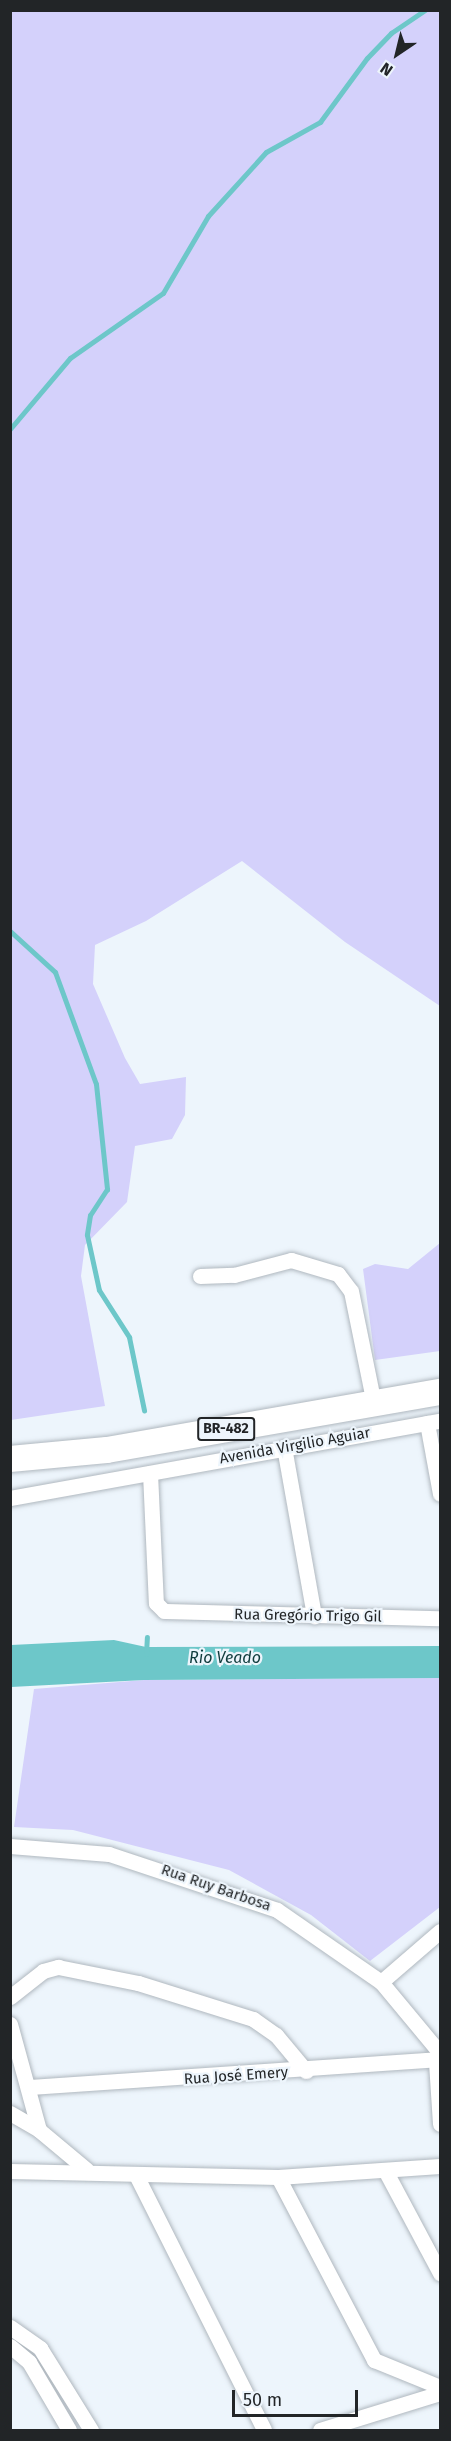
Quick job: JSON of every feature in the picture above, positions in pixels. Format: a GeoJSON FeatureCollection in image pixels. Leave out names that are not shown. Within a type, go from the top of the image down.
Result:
{"type":"FeatureCollection","features":[{"type":"Feature","properties":{"kind":"highway","name":"BR-482"},"geometry":{"type":"LineString","coordinates":[[10,1459],[107,1450],[441,1392]]}},
{"type":"Feature","properties":{"kind":"street"},"geometry":{"type":"LineString","coordinates":[[200,1276],[234,1275],[291,1260],[338,1274],[351,1291],[374,1404]]}},
{"type":"Feature","properties":{"kind":"street"},"geometry":{"type":"LineString","coordinates":[[434,1422],[441,1494]]}},
{"type":"Feature","properties":{"kind":"street","name":"Avenida Virgilio Aguiar"},"geometry":{"type":"LineString","coordinates":[[10,1498],[284,1447],[434,1422]]}},
{"type":"Feature","properties":{"kind":"street"},"geometry":{"type":"LineString","coordinates":[[284,1447],[314,1616]]}},
{"type":"Feature","properties":{"kind":"street","name":"Rua Gregório Trigo Gil"},"geometry":{"type":"LineString","coordinates":[[150,1473],[156,1603],[176,1616],[441,1618]]}},
{"type":"Feature","properties":{"kind":"street","name":"Rua Ruy Barbosa"},"geometry":{"type":"LineString","coordinates":[[10,1846],[109,1854],[254,1899],[298,1923],[381,1982],[439,2058]]}},
{"type":"Feature","properties":{"kind":"street"},"geometry":{"type":"LineString","coordinates":[[381,1982],[441,1931]]}},
{"type":"Feature","properties":{"kind":"street"},"geometry":{"type":"LineString","coordinates":[[10,1997],[43,1971],[58,1967],[138,1983],[253,2019],[276,2035],[306,2072]]}},
{"type":"Feature","properties":{"kind":"street"},"geometry":{"type":"LineString","coordinates":[[10,2024],[30,2087],[39,2130]]}},
{"type":"Feature","properties":{"kind":"street"},"geometry":{"type":"LineString","coordinates":[[439,2058],[441,2124]]}},
{"type":"Feature","properties":{"kind":"street","name":"Rua José Emery"},"geometry":{"type":"LineString","coordinates":[[30,2087],[306,2072],[439,2058]]}},
{"type":"Feature","properties":{"kind":"street"},"geometry":{"type":"LineString","coordinates":[[10,2113],[39,2130],[87,2169]]}},
{"type":"Feature","properties":{"kind":"street"},"geometry":{"type":"LineString","coordinates":[[10,2171],[87,2169],[136,2175],[278,2177],[386,2172],[441,2166]]}},
{"type":"Feature","properties":{"kind":"street"},"geometry":{"type":"LineString","coordinates":[[386,2172],[441,2273]]}},
{"type":"Feature","properties":{"kind":"street"},"geometry":{"type":"LineString","coordinates":[[136,2175],[264,2430]]}},
{"type":"Feature","properties":{"kind":"street"},"geometry":{"type":"LineString","coordinates":[[278,2177],[374,2360],[441,2387]]}},
{"type":"Feature","properties":{"kind":"street"},"geometry":{"type":"LineString","coordinates":[[10,2327],[40,2348],[91,2430]]}},
{"type":"Feature","properties":{"kind":"street"},"geometry":{"type":"LineString","coordinates":[[10,2346],[29,2362],[69,2430]]}},
{"type":"Feature","properties":{"kind":"street"},"geometry":{"type":"LineString","coordinates":[[320,2430],[441,2392]]}},
{"type":"Feature","properties":{"kind":"shaded area"},"geometry":{"type":"Polygon","coordinates":[[[11,10],[440,11],[440,1006],[345,942],[242,861],[146,921],[95,945],[93,984],[125,1058],[140,1084],[186,1077],[185,1115],[172,1139],[135,1146],[127,1202],[85,1245],[81,1276],[105,1406],[11,1420],[11,10]]]}},
{"type":"Feature","properties":{"kind":"shaded area"},"geometry":{"type":"Polygon","coordinates":[[[440,1243],[440,1351],[375,1360],[363,1269],[375,1264],[408,1269],[440,1243]]]}},
{"type":"Feature","properties":{"kind":"shaded area"},"geometry":{"type":"Polygon","coordinates":[[[440,1678],[440,1907],[370,1961],[311,1915],[229,1870],[73,1830],[14,1827],[34,1689],[144,1680],[440,1678]]]}},
{"type":"Feature","properties":{"kind":"water","name":"Rio Veado"},"geometry":{"type":"Polygon","coordinates":[[[114,1640],[146,1647],[440,1646],[440,1678],[144,1680],[11,1687],[11,1645],[114,1640]]]}},
{"type":"Feature","properties":{"kind":"waterway"},"geometry":{"type":"LineString","coordinates":[[10,429],[70,358],[163,293],[208,216],[266,152],[320,122],[367,58],[391,33],[425,10]]}},
{"type":"Feature","properties":{"kind":"waterway"},"geometry":{"type":"LineString","coordinates":[[10,931],[55,972],[96,1084],[107,1189],[90,1215],[87,1235],[99,1290],[129,1337],[144,1410]]}},
{"type":"Feature","properties":{"kind":"waterway"},"geometry":{"type":"LineString","coordinates":[[146,1654],[147,1637]]}}]}
